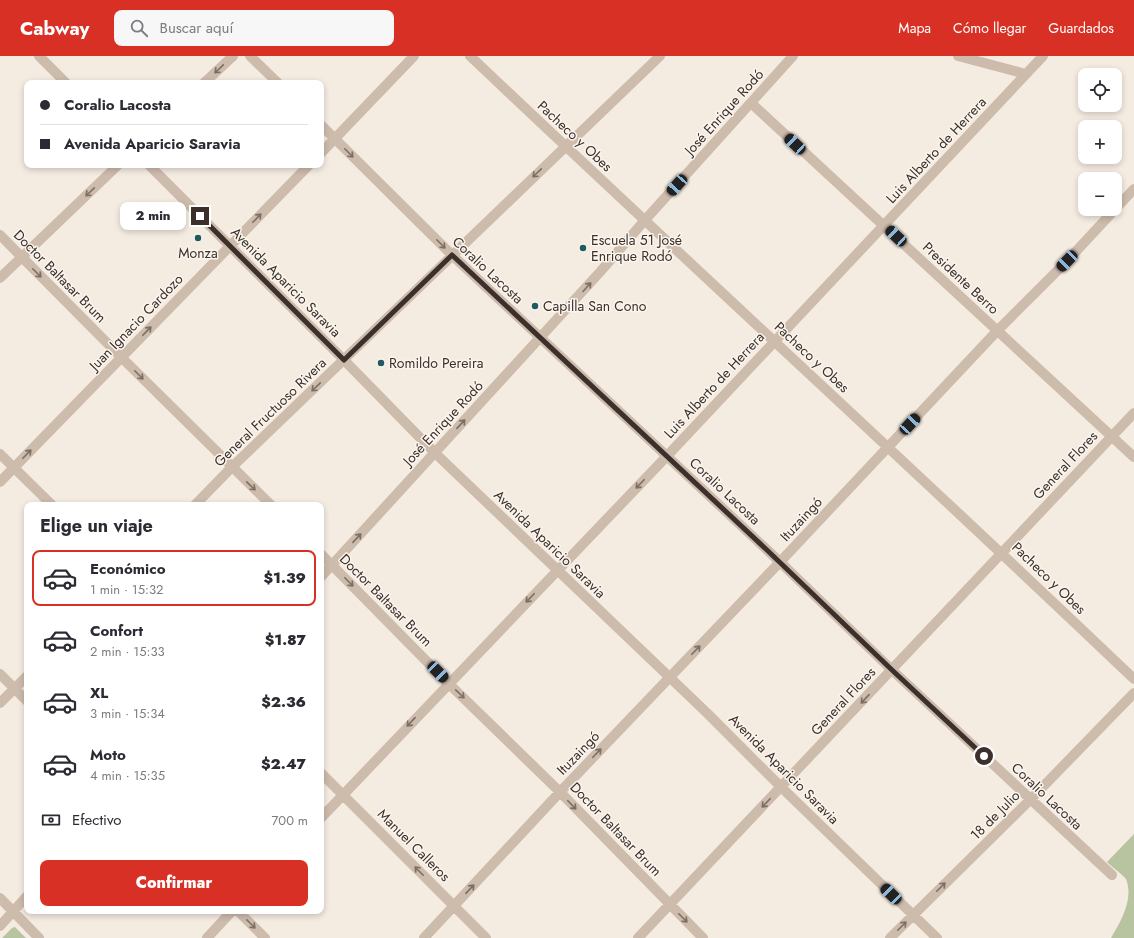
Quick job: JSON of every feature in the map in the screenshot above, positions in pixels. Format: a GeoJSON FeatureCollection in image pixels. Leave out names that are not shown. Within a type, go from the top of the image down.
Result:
{"type":"FeatureCollection","features":[{"type":"Feature","properties":{"kind":"street"},"geometry":{"type":"LineString","coordinates":[[39,56],[63,80]]}},
{"type":"Feature","properties":{"kind":"street"},"geometry":{"type":"LineString","coordinates":[[207,80],[233,56]]}},
{"type":"Feature","properties":{"kind":"street"},"geometry":{"type":"LineString","coordinates":[[250,56],[275,80]]}},
{"type":"Feature","properties":{"kind":"street"},"geometry":{"type":"LineString","coordinates":[[324,150],[414,56]]}},
{"type":"Feature","properties":{"kind":"street","name":"Pacheco y Obes"},"geometry":{"type":"LineString","coordinates":[[470,56],[774,342],[1002,553],[1134,679]]}},
{"type":"Feature","properties":{"kind":"street","name":"General Fructuoso Rivera"},"geometry":{"type":"LineString","coordinates":[[198,502],[232,467],[660,56]]}},
{"type":"Feature","properties":{"kind":"street","name":"José Enrique Rodó"},"geometry":{"type":"LineString","coordinates":[[324,574],[600,272],[793,56]]}},
{"type":"Feature","properties":{"kind":"street"},"geometry":{"type":"LineString","coordinates":[[958,56],[1026,74]]}},
{"type":"Feature","properties":{"kind":"street","name":"Luis Alberto de Herrera"},"geometry":{"type":"LineString","coordinates":[[324,815],[448,683],[667,456],[1043,56]]}},
{"type":"Feature","properties":{"kind":"street","name":"Presidente Berro"},"geometry":{"type":"LineString","coordinates":[[751,103],[1134,457]]}},
{"type":"Feature","properties":{"kind":"street","name":"Coralio Lacosta"},"geometry":{"type":"LineString","coordinates":[[324,128],[452,255],[780,562],[1030,800],[1112,875]]}},
{"type":"Feature","properties":{"kind":"street"},"geometry":{"type":"LineString","coordinates":[[0,278],[115,168]]}},
{"type":"Feature","properties":{"kind":"street","name":"Avenida Aparicio Saravia"},"geometry":{"type":"LineString","coordinates":[[152,168],[435,452],[707,713],[937,938]]}},
{"type":"Feature","properties":{"kind":"street","name":"Juan Ignacio Cardozo"},"geometry":{"type":"LineString","coordinates":[[0,482],[306,168]]}},
{"type":"Feature","properties":{"kind":"street","name":"Ituzaingó"},"geometry":{"type":"LineString","coordinates":[[424,938],[560,792],[780,562],[997,331],[1067,261],[1134,189]]}},
{"type":"Feature","properties":{"kind":"street","name":"Doctor Baltasar Brum"},"geometry":{"type":"LineString","coordinates":[[0,235],[268,502]]}},
{"type":"Feature","properties":{"kind":"street","name":"General Flores"},"geometry":{"type":"LineString","coordinates":[[638,938],[1134,413]]}},
{"type":"Feature","properties":{"kind":"street"},"geometry":{"type":"LineString","coordinates":[[0,454],[49,502]]}},
{"type":"Feature","properties":{"kind":"street","name":"Doctor Baltasar Brum"},"geometry":{"type":"LineString","coordinates":[[324,557],[448,683],[560,792],[703,938]]}},
{"type":"Feature","properties":{"kind":"street"},"geometry":{"type":"LineString","coordinates":[[0,674],[24,698]]}},
{"type":"Feature","properties":{"kind":"street"},"geometry":{"type":"LineString","coordinates":[[0,703],[24,679]]}},
{"type":"Feature","properties":{"kind":"street","name":"18 de Julio"},"geometry":{"type":"LineString","coordinates":[[890,938],[1030,800],[1134,693]]}},
{"type":"Feature","properties":{"kind":"street","name":"Manuel Calleros"},"geometry":{"type":"LineString","coordinates":[[324,776],[344,794],[486,938]]}},
{"type":"Feature","properties":{"kind":"street"},"geometry":{"type":"LineString","coordinates":[[0,898],[39,938]]}},
{"type":"Feature","properties":{"kind":"street"},"geometry":{"type":"LineString","coordinates":[[0,926],[24,899]]}},
{"type":"Feature","properties":{"kind":"street"},"geometry":{"type":"LineString","coordinates":[[207,938],[229,914]]}},
{"type":"Feature","properties":{"kind":"street"},"geometry":{"type":"LineString","coordinates":[[241,914],[265,938]]}},
{"type":"Feature","properties":{"kind":"green space"},"geometry":{"type":"Polygon","coordinates":[[[1134,834],[1134,938],[1111,938],[1125,910],[1128,887],[1126,879],[1107,862],[1134,834]]]}},
{"type":"Feature","properties":{"kind":"green space"},"geometry":{"type":"Polygon","coordinates":[[[15,927],[26,938],[2,938],[12,928],[15,927]]]}},
{"type":"Feature","properties":{"kind":"place","name":"Monza"},"geometry":{"type":"Point","coordinates":[198,238]}},
{"type":"Feature","properties":{"kind":"place","name":"Escuela 51 José Enrique Rodó"},"geometry":{"type":"Point","coordinates":[583,248]}},
{"type":"Feature","properties":{"kind":"place","name":"Capilla San Cono"},"geometry":{"type":"Point","coordinates":[535,306]}},
{"type":"Feature","properties":{"kind":"place","name":"Romildo Pereira"},"geometry":{"type":"Point","coordinates":[381,363]}},
{"type":"Feature","properties":{"kind":"route"},"geometry":{"type":"LineString","coordinates":[[200,216],[344,360],[452,255],[984,756]]}}]}
